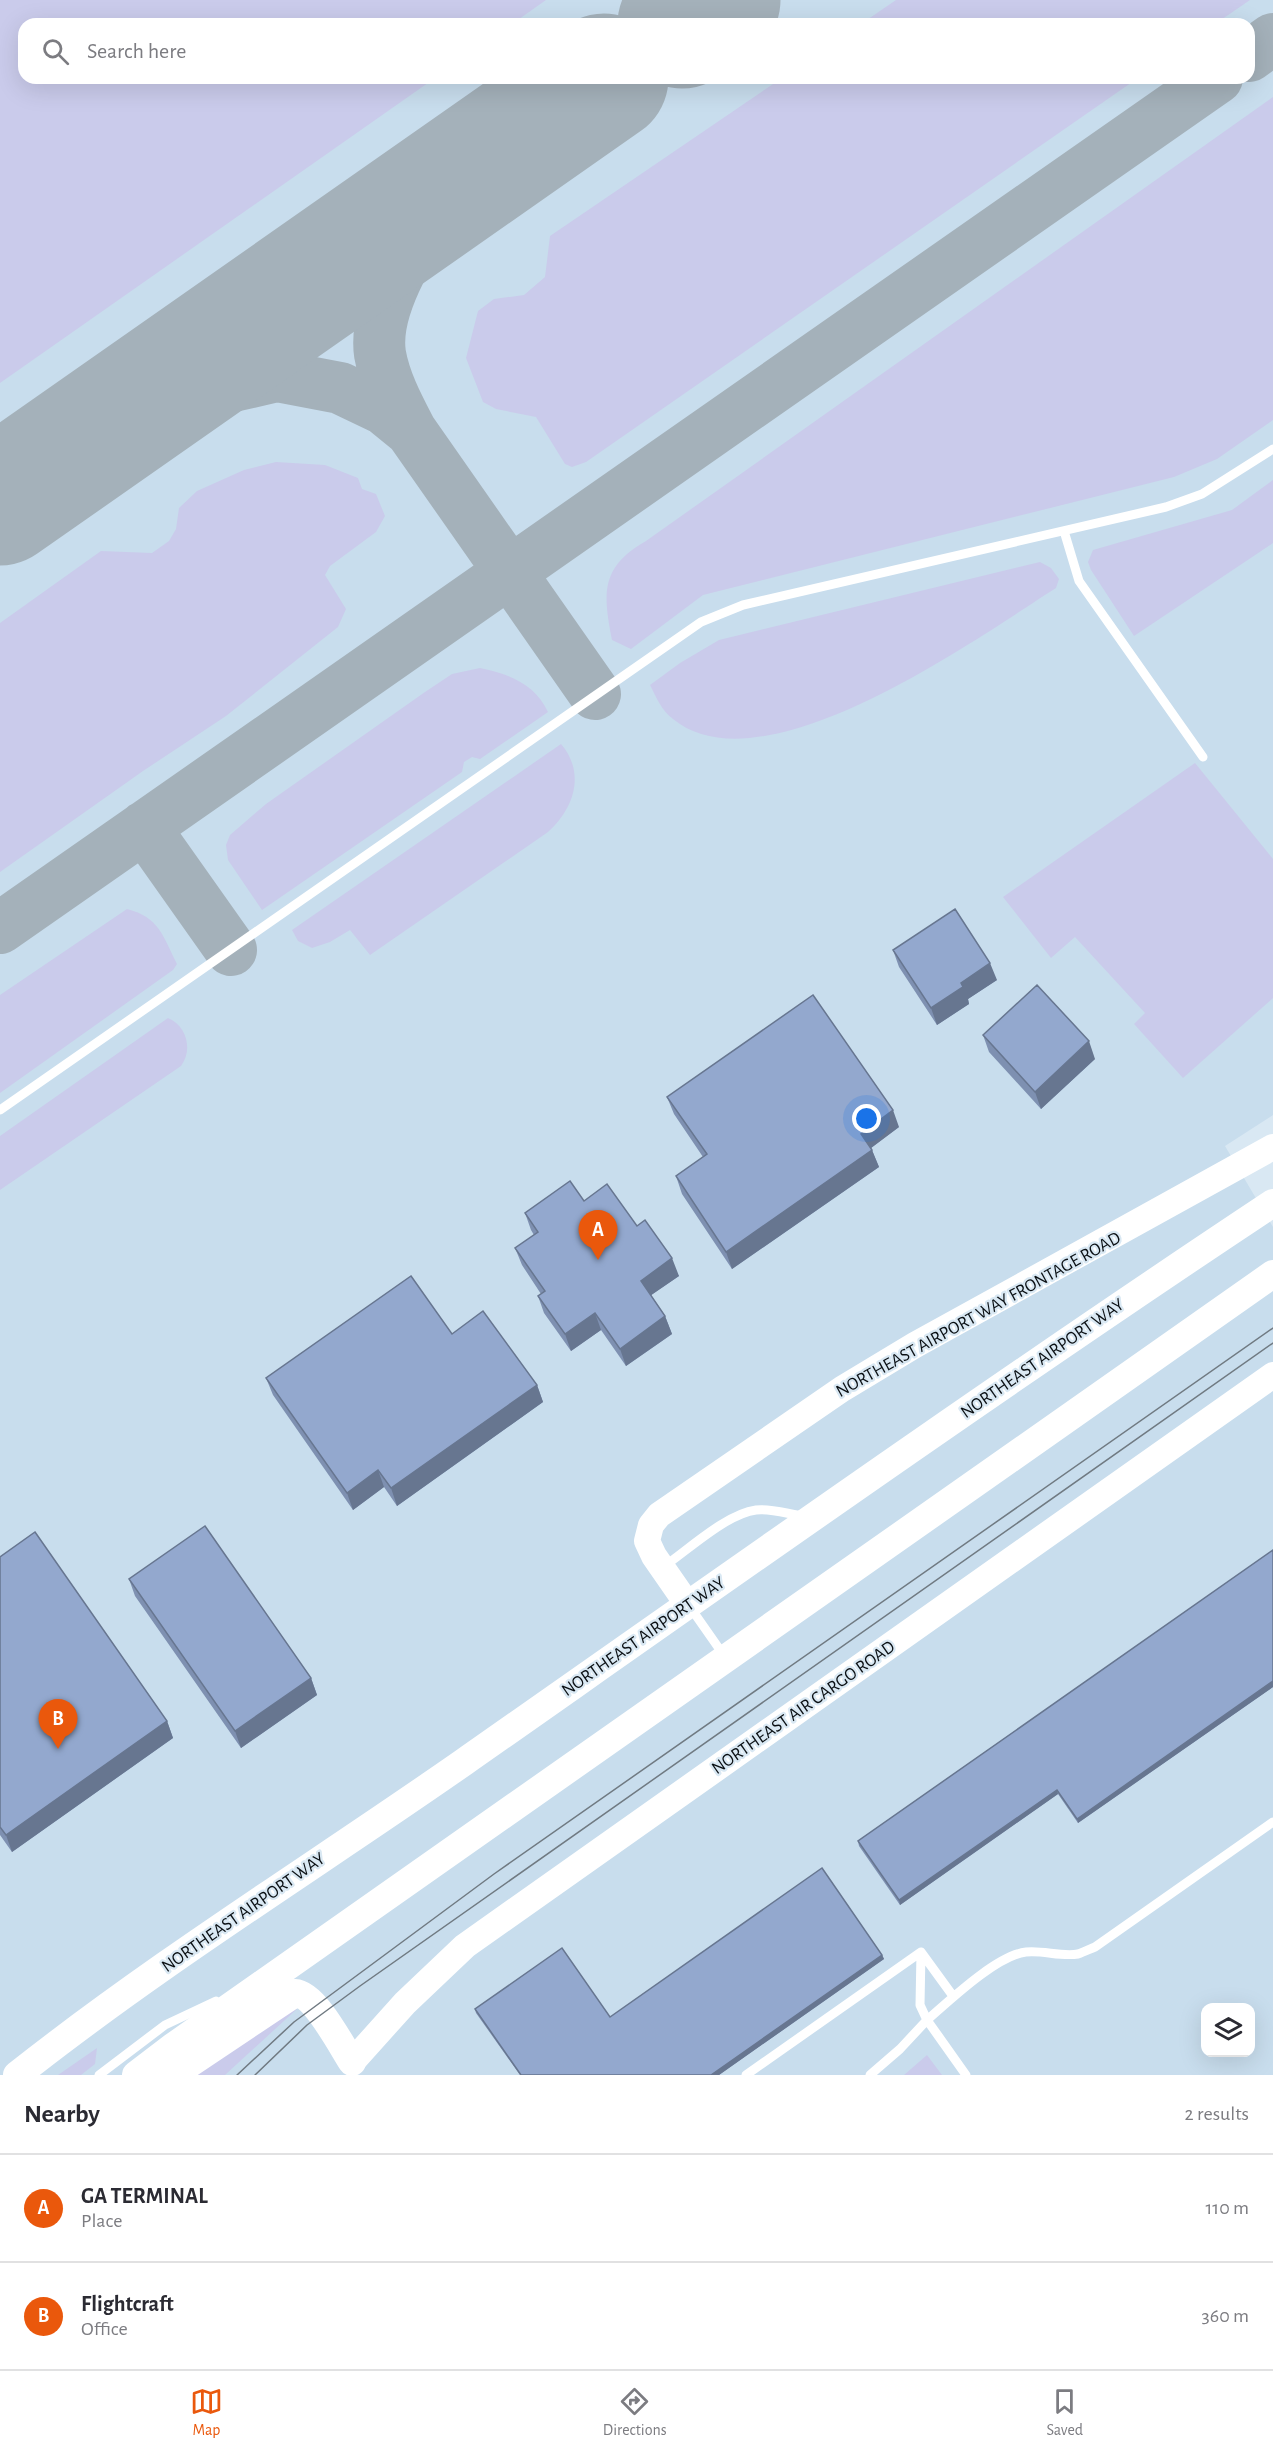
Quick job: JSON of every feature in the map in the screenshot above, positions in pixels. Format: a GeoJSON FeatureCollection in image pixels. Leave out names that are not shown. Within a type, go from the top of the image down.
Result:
{"type":"FeatureCollection","features":[{"type":"Feature","properties":{"kind":"main road","name":"NORTHEAST AIRPORT WAY"},"geometry":{"type":"LineString","coordinates":[[17,2075],[82,2024],[814,1518],[1065,1341],[1273,1203]]}},
{"type":"Feature","properties":{"kind":"main road"},"geometry":{"type":"LineString","coordinates":[[138,2074],[288,1966],[1273,1274]]}},
{"type":"Feature","properties":{"kind":"main road"},"geometry":{"type":"LineString","coordinates":[[138,2074],[189,2064],[295,1993],[303,1994],[315,2006],[352,2062]]}},
{"type":"Feature","properties":{"kind":"street","name":"NORTHEAST AIRPORT WAY FRONTAGE ROAD"},"geometry":{"type":"LineString","coordinates":[[688,1605],[662,1568],[647,1541],[651,1525],[659,1515],[842,1389],[915,1345],[1273,1147]]}},
{"type":"Feature","properties":{"kind":"street","name":"NORTHEAST AIR CARGO ROAD"},"geometry":{"type":"LineString","coordinates":[[352,2062],[427,1982],[465,1946],[1273,1375]]}},
{"type":"Feature","properties":{"kind":"lane"},"geometry":{"type":"LineString","coordinates":[[0,1110],[701,622],[743,605],[1166,507],[1202,494],[1273,449]]}},
{"type":"Feature","properties":{"kind":"lane"},"geometry":{"type":"LineString","coordinates":[[1064,531],[1079,581],[1203,757]]}},
{"type":"Feature","properties":{"kind":"lane"},"geometry":{"type":"LineString","coordinates":[[662,1568],[727,1522],[753,1510],[762,1509],[814,1518]]}},
{"type":"Feature","properties":{"kind":"lane"},"geometry":{"type":"LineString","coordinates":[[688,1605],[726,1659]]}},
{"type":"Feature","properties":{"kind":"lane"},"geometry":{"type":"LineString","coordinates":[[870,2075],[900,2049],[953,1996],[1000,1961],[1014,1954],[1027,1952],[1078,1954],[1095,1947],[1273,1822]]}},
{"type":"Feature","properties":{"kind":"lane"},"geometry":{"type":"LineString","coordinates":[[921,1953],[953,1996]]}},
{"type":"Feature","properties":{"kind":"lane"},"geometry":{"type":"LineString","coordinates":[[921,1953],[920,2005],[927,2020],[966,2075]]}},
{"type":"Feature","properties":{"kind":"lane"},"geometry":{"type":"LineString","coordinates":[[746,2075],[921,1953]]}},
{"type":"Feature","properties":{"kind":"lane"},"geometry":{"type":"LineString","coordinates":[[99,2075],[165,2025],[288,1966]]}},
{"type":"Feature","properties":{"kind":"shaded area"},"geometry":{"type":"Polygon","coordinates":[[[0,0],[1273,0],[1273,1115],[1225,1146],[1273,1227],[1273,2075],[0,2075],[0,0]]]}},
{"type":"Feature","properties":{"kind":"shaded area"},"geometry":{"type":"Polygon","coordinates":[[[0,0],[546,0],[520,18],[18,18],[18,84],[426,84],[0,383],[0,0]]]}},
{"type":"Feature","properties":{"kind":"shaded area"},"geometry":{"type":"Polygon","coordinates":[[[896,0],[1250,0],[1224,18],[870,18],[896,0]]]}},
{"type":"Feature","properties":{"kind":"shaded area"},"geometry":{"type":"Polygon","coordinates":[[[773,84],[1129,84],[586,462],[572,467],[565,464],[536,417],[496,409],[483,402],[466,358],[478,311],[494,299],[524,295],[545,277],[550,236],[773,84]]]}},
{"type":"Feature","properties":{"kind":"shaded area"},"geometry":{"type":"Polygon","coordinates":[[[1273,97],[1273,420],[1217,459],[1174,477],[703,595],[631,649],[612,640],[607,609],[608,583],[620,561],[631,551],[1273,97]]]}},
{"type":"Feature","properties":{"kind":"shaded area"},"geometry":{"type":"Polygon","coordinates":[[[276,462],[325,465],[358,478],[362,489],[376,494],[385,516],[376,532],[330,566],[325,575],[346,609],[338,627],[226,716],[143,771],[0,872],[0,623],[101,551],[152,553],[169,541],[176,529],[179,508],[197,491],[244,470],[276,462]]]}},
{"type":"Feature","properties":{"kind":"shaded area"},"geometry":{"type":"Polygon","coordinates":[[[1273,480],[1273,543],[1134,636],[1091,570],[1088,562],[1093,550],[1232,510],[1273,480]]]}},
{"type":"Feature","properties":{"kind":"shaded area"},"geometry":{"type":"Polygon","coordinates":[[[1040,562],[1051,568],[1059,579],[1056,588],[924,671],[869,700],[813,723],[760,737],[712,737],[669,716],[650,685],[680,663],[719,640],[1040,562]]]}},
{"type":"Feature","properties":{"kind":"shaded area"},"geometry":{"type":"Polygon","coordinates":[[[480,668],[501,673],[528,687],[543,702],[548,712],[480,759],[472,757],[464,762],[462,772],[262,910],[228,860],[226,845],[230,835],[266,804],[425,692],[452,674],[480,668]]]}},
{"type":"Feature","properties":{"kind":"shaded area"},"geometry":{"type":"Polygon","coordinates":[[[561,744],[569,755],[573,767],[574,790],[565,813],[548,832],[370,955],[350,930],[330,942],[312,948],[298,941],[292,930],[561,744]]]}},
{"type":"Feature","properties":{"kind":"shaded area"},"geometry":{"type":"Polygon","coordinates":[[[1195,763],[1273,859],[1273,998],[1183,1078],[1134,1024],[1145,1013],[1075,937],[1051,958],[1003,897],[1195,763]]]}},
{"type":"Feature","properties":{"kind":"shaded area"},"geometry":{"type":"Polygon","coordinates":[[[127,909],[146,917],[159,929],[177,964],[173,970],[0,1093],[0,995],[127,909]]]}},
{"type":"Feature","properties":{"kind":"shaded area"},"geometry":{"type":"Polygon","coordinates":[[[168,1018],[180,1027],[186,1039],[187,1053],[181,1066],[0,1190],[0,1136],[168,1018]]]}},
{"type":"Feature","properties":{"kind":"shaded area"},"geometry":{"type":"Polygon","coordinates":[[[290,2008],[297,2009],[225,2075],[190,2075],[290,2008]]]}},
{"type":"Feature","properties":{"kind":"shaded area"},"geometry":{"type":"Polygon","coordinates":[[[97,2048],[95,2064],[81,2075],[58,2075],[97,2048]]]}},
{"type":"Feature","properties":{"kind":"shaded area"},"geometry":{"type":"Polygon","coordinates":[[[927,2055],[942,2075],[904,2075],[927,2055]]]}},
{"type":"Feature","properties":{"kind":"building"},"geometry":{"type":"Polygon","coordinates":[[[955,909],[990,963],[961,983],[963,987],[931,1008],[893,950],[955,909]]]}},
{"type":"Feature","properties":{"kind":"building"},"geometry":{"type":"Polygon","coordinates":[[[1037,985],[1089,1041],[1035,1092],[983,1035],[1037,985]]]}},
{"type":"Feature","properties":{"kind":"building"},"geometry":{"type":"Polygon","coordinates":[[[813,995],[893,1110],[861,1134],[872,1150],[726,1252],[676,1176],[707,1154],[667,1097],[813,995]]]}},
{"type":"Feature","properties":{"kind":"building"},"geometry":{"type":"Polygon","coordinates":[[[570,1181],[584,1201],[607,1184],[637,1226],[645,1220],[672,1258],[641,1281],[665,1316],[620,1349],[595,1313],[565,1334],[538,1296],[545,1291],[515,1248],[538,1232],[525,1213],[570,1181]]]}},
{"type":"Feature","properties":{"kind":"building"},"geometry":{"type":"Polygon","coordinates":[[[411,1276],[452,1334],[483,1311],[537,1385],[391,1488],[378,1470],[347,1493],[266,1378],[411,1276]]]}},
{"type":"Feature","properties":{"kind":"building"},"geometry":{"type":"Polygon","coordinates":[[[205,1526],[311,1678],[235,1731],[129,1579],[205,1526]]]}},
{"type":"Feature","properties":{"kind":"building"},"geometry":{"type":"Polygon","coordinates":[[[35,1532],[167,1721],[6,1835],[0,1827],[0,1557],[35,1532]]]}},
{"type":"Feature","properties":{"kind":"building"},"geometry":{"type":"Polygon","coordinates":[[[1273,1550],[1273,1681],[1077,1819],[1057,1790],[899,1900],[858,1841],[1273,1550]]]}},
{"type":"Feature","properties":{"kind":"building"},"geometry":{"type":"Polygon","coordinates":[[[822,1868],[882,1955],[711,2075],[521,2075],[475,2009],[562,1948],[610,2017],[822,1868]]]}},
{"type":"Feature","properties":{"kind":"taxiway"},"geometry":{"type":"LineString","coordinates":[[1255,52],[1273,39]]}},
{"type":"Feature","properties":{"kind":"taxiway"},"geometry":{"type":"LineString","coordinates":[[0,928],[1208,84]]}},
{"type":"Feature","properties":{"kind":"taxiway"},"geometry":{"type":"LineString","coordinates":[[455,183],[416,242],[393,288],[384,311],[380,333],[382,364],[392,394],[411,431],[595,694]]}},
{"type":"Feature","properties":{"kind":"taxiway"},"geometry":{"type":"LineString","coordinates":[[117,419],[211,391],[277,376],[340,388],[384,409],[411,431]]}},
{"type":"Feature","properties":{"kind":"taxiway"},"geometry":{"type":"LineString","coordinates":[[144,827],[231,950]]}},
{"type":"Feature","properties":{"kind":"runway"},"geometry":{"type":"LineString","coordinates":[[690,18],[716,0]]}},
{"type":"Feature","properties":{"kind":"runway"},"geometry":{"type":"LineString","coordinates":[[0,501],[595,84]]}},
{"type":"Feature","properties":{"kind":"tram line"},"geometry":{"type":"LineString","coordinates":[[237,2075],[294,2022],[494,1874],[1273,1328]]}},
{"type":"Feature","properties":{"kind":"tram line"},"geometry":{"type":"LineString","coordinates":[[255,2075],[307,2025],[360,1986],[1273,1343]]}},
{"type":"Feature","properties":{"kind":"place","name":"GA TERMINAL"},"geometry":{"type":"Point","coordinates":[598,1260]}},
{"type":"Feature","properties":{"kind":"place","name":"Flightcraft"},"geometry":{"type":"Point","coordinates":[58,1749]}}]}
